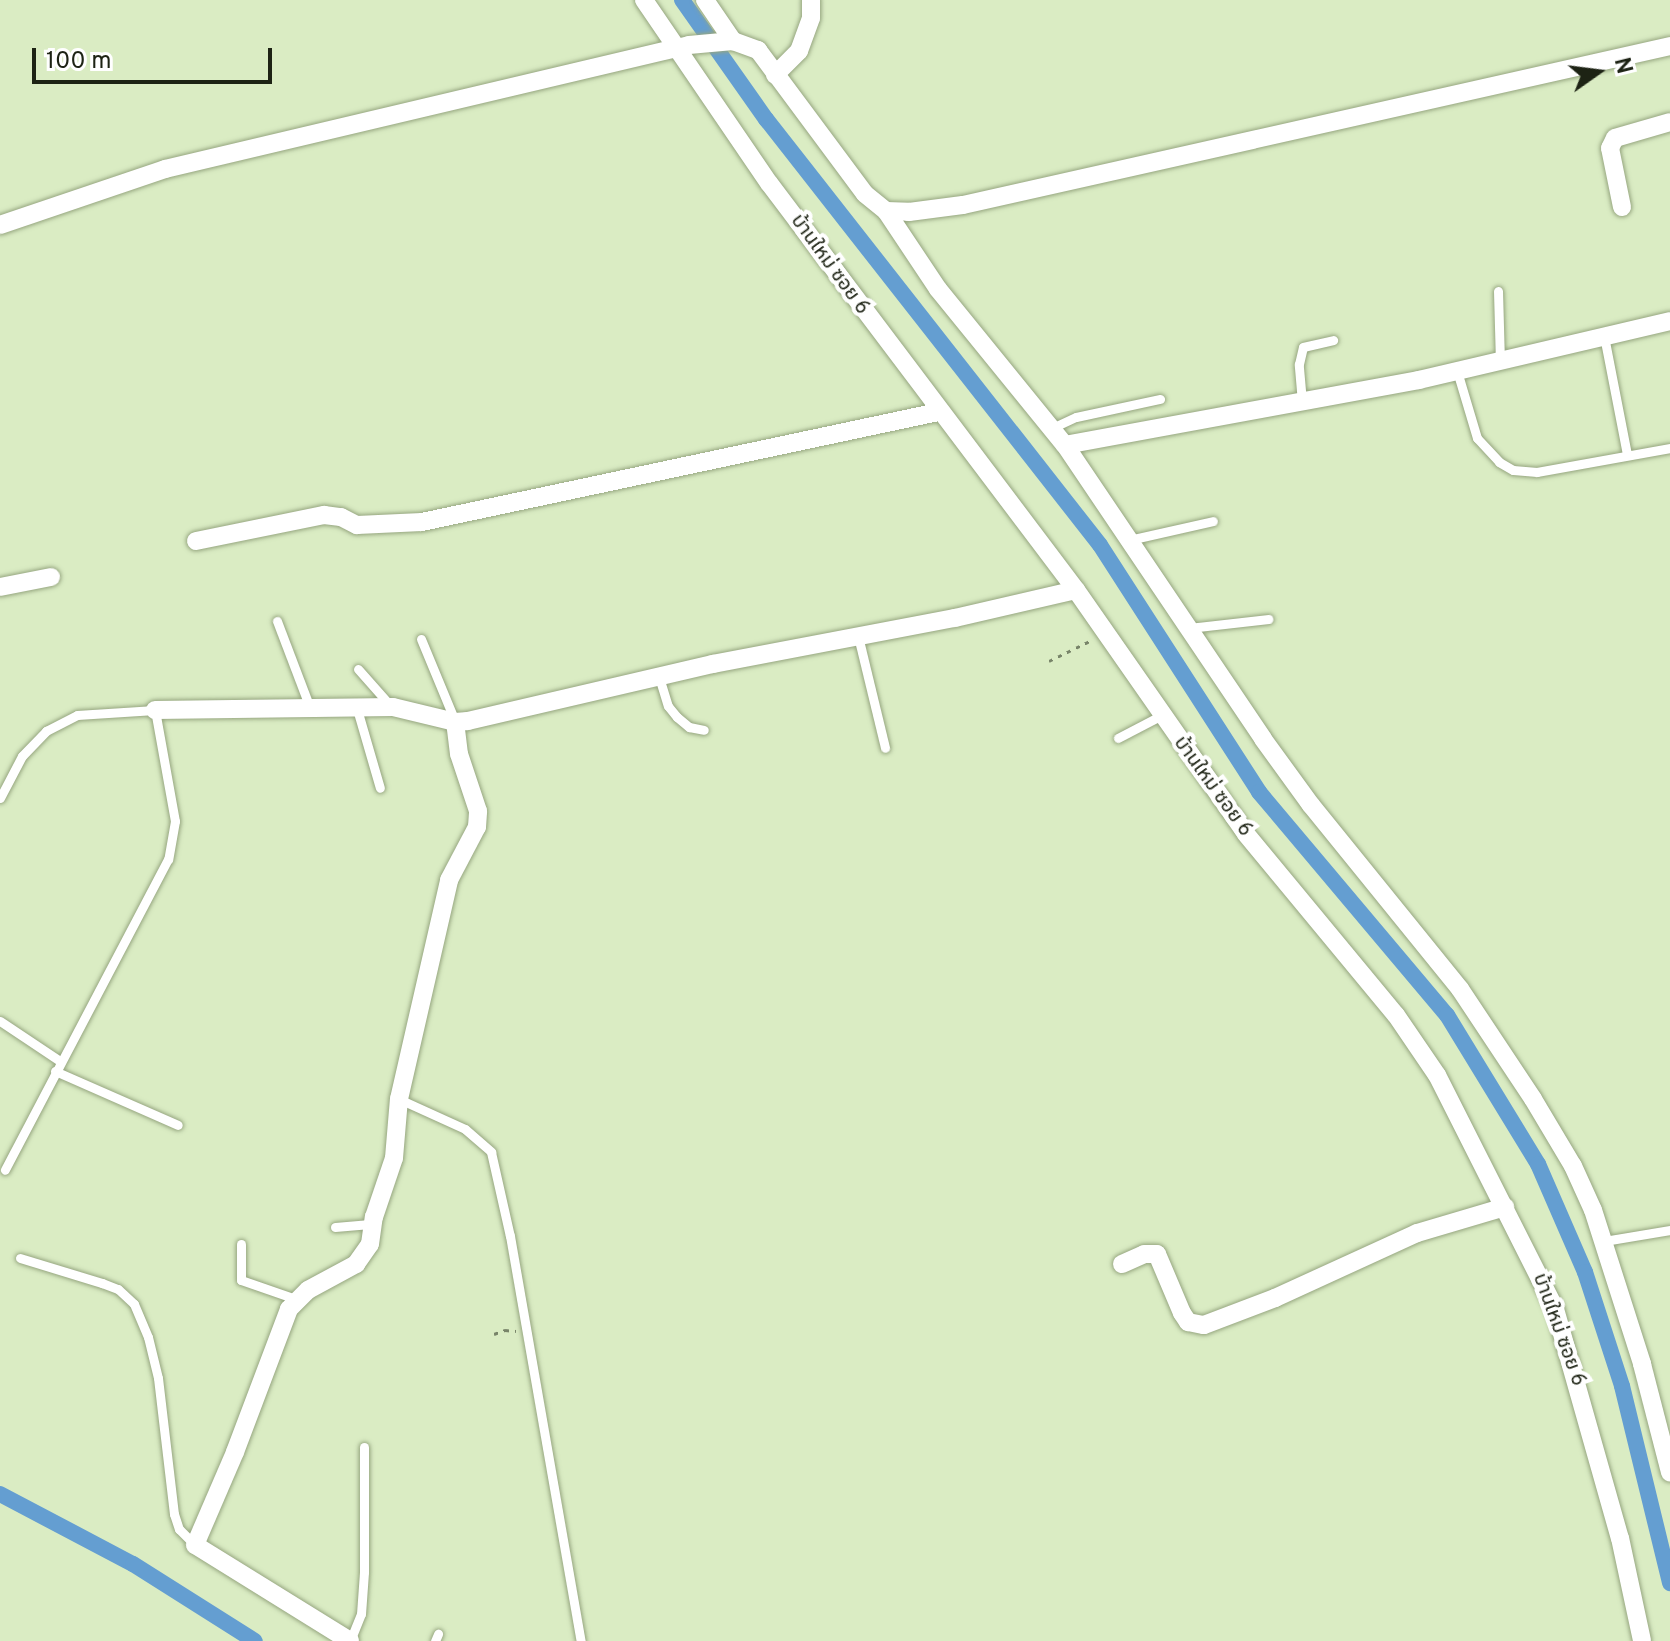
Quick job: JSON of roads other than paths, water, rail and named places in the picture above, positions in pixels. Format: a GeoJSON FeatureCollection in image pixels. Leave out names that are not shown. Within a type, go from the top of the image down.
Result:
{"type":"FeatureCollection","features":[{"type":"Feature","properties":{"kind":"street","name":"บ้านใหม่ ซอย 6"},"geometry":{"type":"LineString","coordinates":[[644,0],[682,46],[769,183],[938,412],[1076,590],[1272,868],[1396,1015],[1437,1075],[1550,1299],[1569,1351],[1620,1538],[1642,1641]]}},
{"type":"Feature","properties":{"kind":"street"},"geometry":{"type":"LineString","coordinates":[[705,0],[727,41]]}},
{"type":"Feature","properties":{"kind":"street"},"geometry":{"type":"LineString","coordinates":[[775,75],[799,51],[811,18],[811,0]]}},
{"type":"Feature","properties":{"kind":"street"},"geometry":{"type":"LineString","coordinates":[[0,225],[165,169],[682,46],[727,41],[758,50],[865,194],[886,211],[938,289],[1065,445],[1311,805],[1483,1020],[1573,1166],[1604,1241],[1642,1364],[1670,1472]]}},
{"type":"Feature","properties":{"kind":"street"},"geometry":{"type":"LineString","coordinates":[[886,211],[963,205],[1670,46]]}},
{"type":"Feature","properties":{"kind":"street"},"geometry":{"type":"LineString","coordinates":[[1622,207],[1610,148],[1615,138],[1670,122]]}},
{"type":"Feature","properties":{"kind":"street"},"geometry":{"type":"LineString","coordinates":[[1065,445],[1457,371],[1670,321]]}},
{"type":"Feature","properties":{"kind":"street"},"geometry":{"type":"LineString","coordinates":[[196,541],[324,515],[341,517],[357,525],[422,522],[938,412]]}},
{"type":"Feature","properties":{"kind":"street"},"geometry":{"type":"LineString","coordinates":[[0,587],[51,577]]}},
{"type":"Feature","properties":{"kind":"street"},"geometry":{"type":"LineString","coordinates":[[155,710],[393,707],[455,722],[1076,590]]}},
{"type":"Feature","properties":{"kind":"street"},"geometry":{"type":"LineString","coordinates":[[350,1641],[195,1545],[296,1299],[364,1256],[394,1158],[399,1099],[449,880],[477,827],[478,811],[459,754],[455,722]]}},
{"type":"Feature","properties":{"kind":"street"},"geometry":{"type":"LineString","coordinates":[[1122,1264],[1144,1254],[1157,1254],[1182,1313],[1188,1322],[1204,1325],[1275,1298],[1417,1233],[1505,1207]]}},
{"type":"Feature","properties":{"kind":"lane"},"geometry":{"type":"LineString","coordinates":[[1498,291],[1500,361]]}},
{"type":"Feature","properties":{"kind":"lane"},"geometry":{"type":"LineString","coordinates":[[1604,336],[1627,454]]}},
{"type":"Feature","properties":{"kind":"lane"},"geometry":{"type":"LineString","coordinates":[[1302,402],[1299,364],[1303,347],[1333,340]]}},
{"type":"Feature","properties":{"kind":"lane"},"geometry":{"type":"LineString","coordinates":[[1457,371],[1477,438],[1499,462],[1513,470],[1537,472],[1670,448]]}},
{"type":"Feature","properties":{"kind":"lane"},"geometry":{"type":"LineString","coordinates":[[1051,428],[1076,417],[1160,399]]}},
{"type":"Feature","properties":{"kind":"lane"},"geometry":{"type":"LineString","coordinates":[[1129,540],[1213,521]]}},
{"type":"Feature","properties":{"kind":"lane"},"geometry":{"type":"LineString","coordinates":[[1189,628],[1268,619]]}},
{"type":"Feature","properties":{"kind":"lane"},"geometry":{"type":"LineString","coordinates":[[277,621],[310,708]]}},
{"type":"Feature","properties":{"kind":"lane"},"geometry":{"type":"LineString","coordinates":[[858,636],[885,748]]}},
{"type":"Feature","properties":{"kind":"lane"},"geometry":{"type":"LineString","coordinates":[[421,639],[455,722]]}},
{"type":"Feature","properties":{"kind":"lane"},"geometry":{"type":"LineString","coordinates":[[358,669],[393,707]]}},
{"type":"Feature","properties":{"kind":"lane"},"geometry":{"type":"LineString","coordinates":[[659,677],[668,706],[677,717],[689,727],[704,730]]}},
{"type":"Feature","properties":{"kind":"lane"},"geometry":{"type":"LineString","coordinates":[[357,709],[380,788]]}},
{"type":"Feature","properties":{"kind":"lane"},"geometry":{"type":"LineString","coordinates":[[0,798],[22,756],[46,731],[77,715],[155,710],[175,821],[168,859],[5,1170]]}},
{"type":"Feature","properties":{"kind":"lane"},"geometry":{"type":"LineString","coordinates":[[1118,738],[1162,715]]}},
{"type":"Feature","properties":{"kind":"lane"},"geometry":{"type":"LineString","coordinates":[[0,1021],[60,1061]]}},
{"type":"Feature","properties":{"kind":"lane"},"geometry":{"type":"LineString","coordinates":[[55,1071],[178,1125]]}},
{"type":"Feature","properties":{"kind":"lane"},"geometry":{"type":"LineString","coordinates":[[399,1099],[465,1129],[491,1152],[510,1236],[581,1641]]}},
{"type":"Feature","properties":{"kind":"lane"},"geometry":{"type":"LineString","coordinates":[[335,1227],[373,1224]]}},
{"type":"Feature","properties":{"kind":"lane"},"geometry":{"type":"LineString","coordinates":[[1604,1241],[1670,1230]]}},
{"type":"Feature","properties":{"kind":"lane"},"geometry":{"type":"LineString","coordinates":[[241,1244],[241,1280],[296,1299]]}},
{"type":"Feature","properties":{"kind":"lane"},"geometry":{"type":"LineString","coordinates":[[20,1258],[118,1289],[134,1304],[148,1337],[158,1378],[174,1514],[179,1529],[195,1545]]}},
{"type":"Feature","properties":{"kind":"lane"},"geometry":{"type":"LineString","coordinates":[[350,1641],[361,1614],[364,1447]]}},
{"type":"Feature","properties":{"kind":"waterway"},"geometry":{"type":"LineString","coordinates":[[682,0],[766,119],[1100,545],[1259,792],[1447,1015],[1538,1164],[1585,1272],[1622,1386],[1670,1583]]}},
{"type":"Feature","properties":{"kind":"waterway"},"geometry":{"type":"LineString","coordinates":[[0,1494],[133,1564],[255,1641]]}}]}
